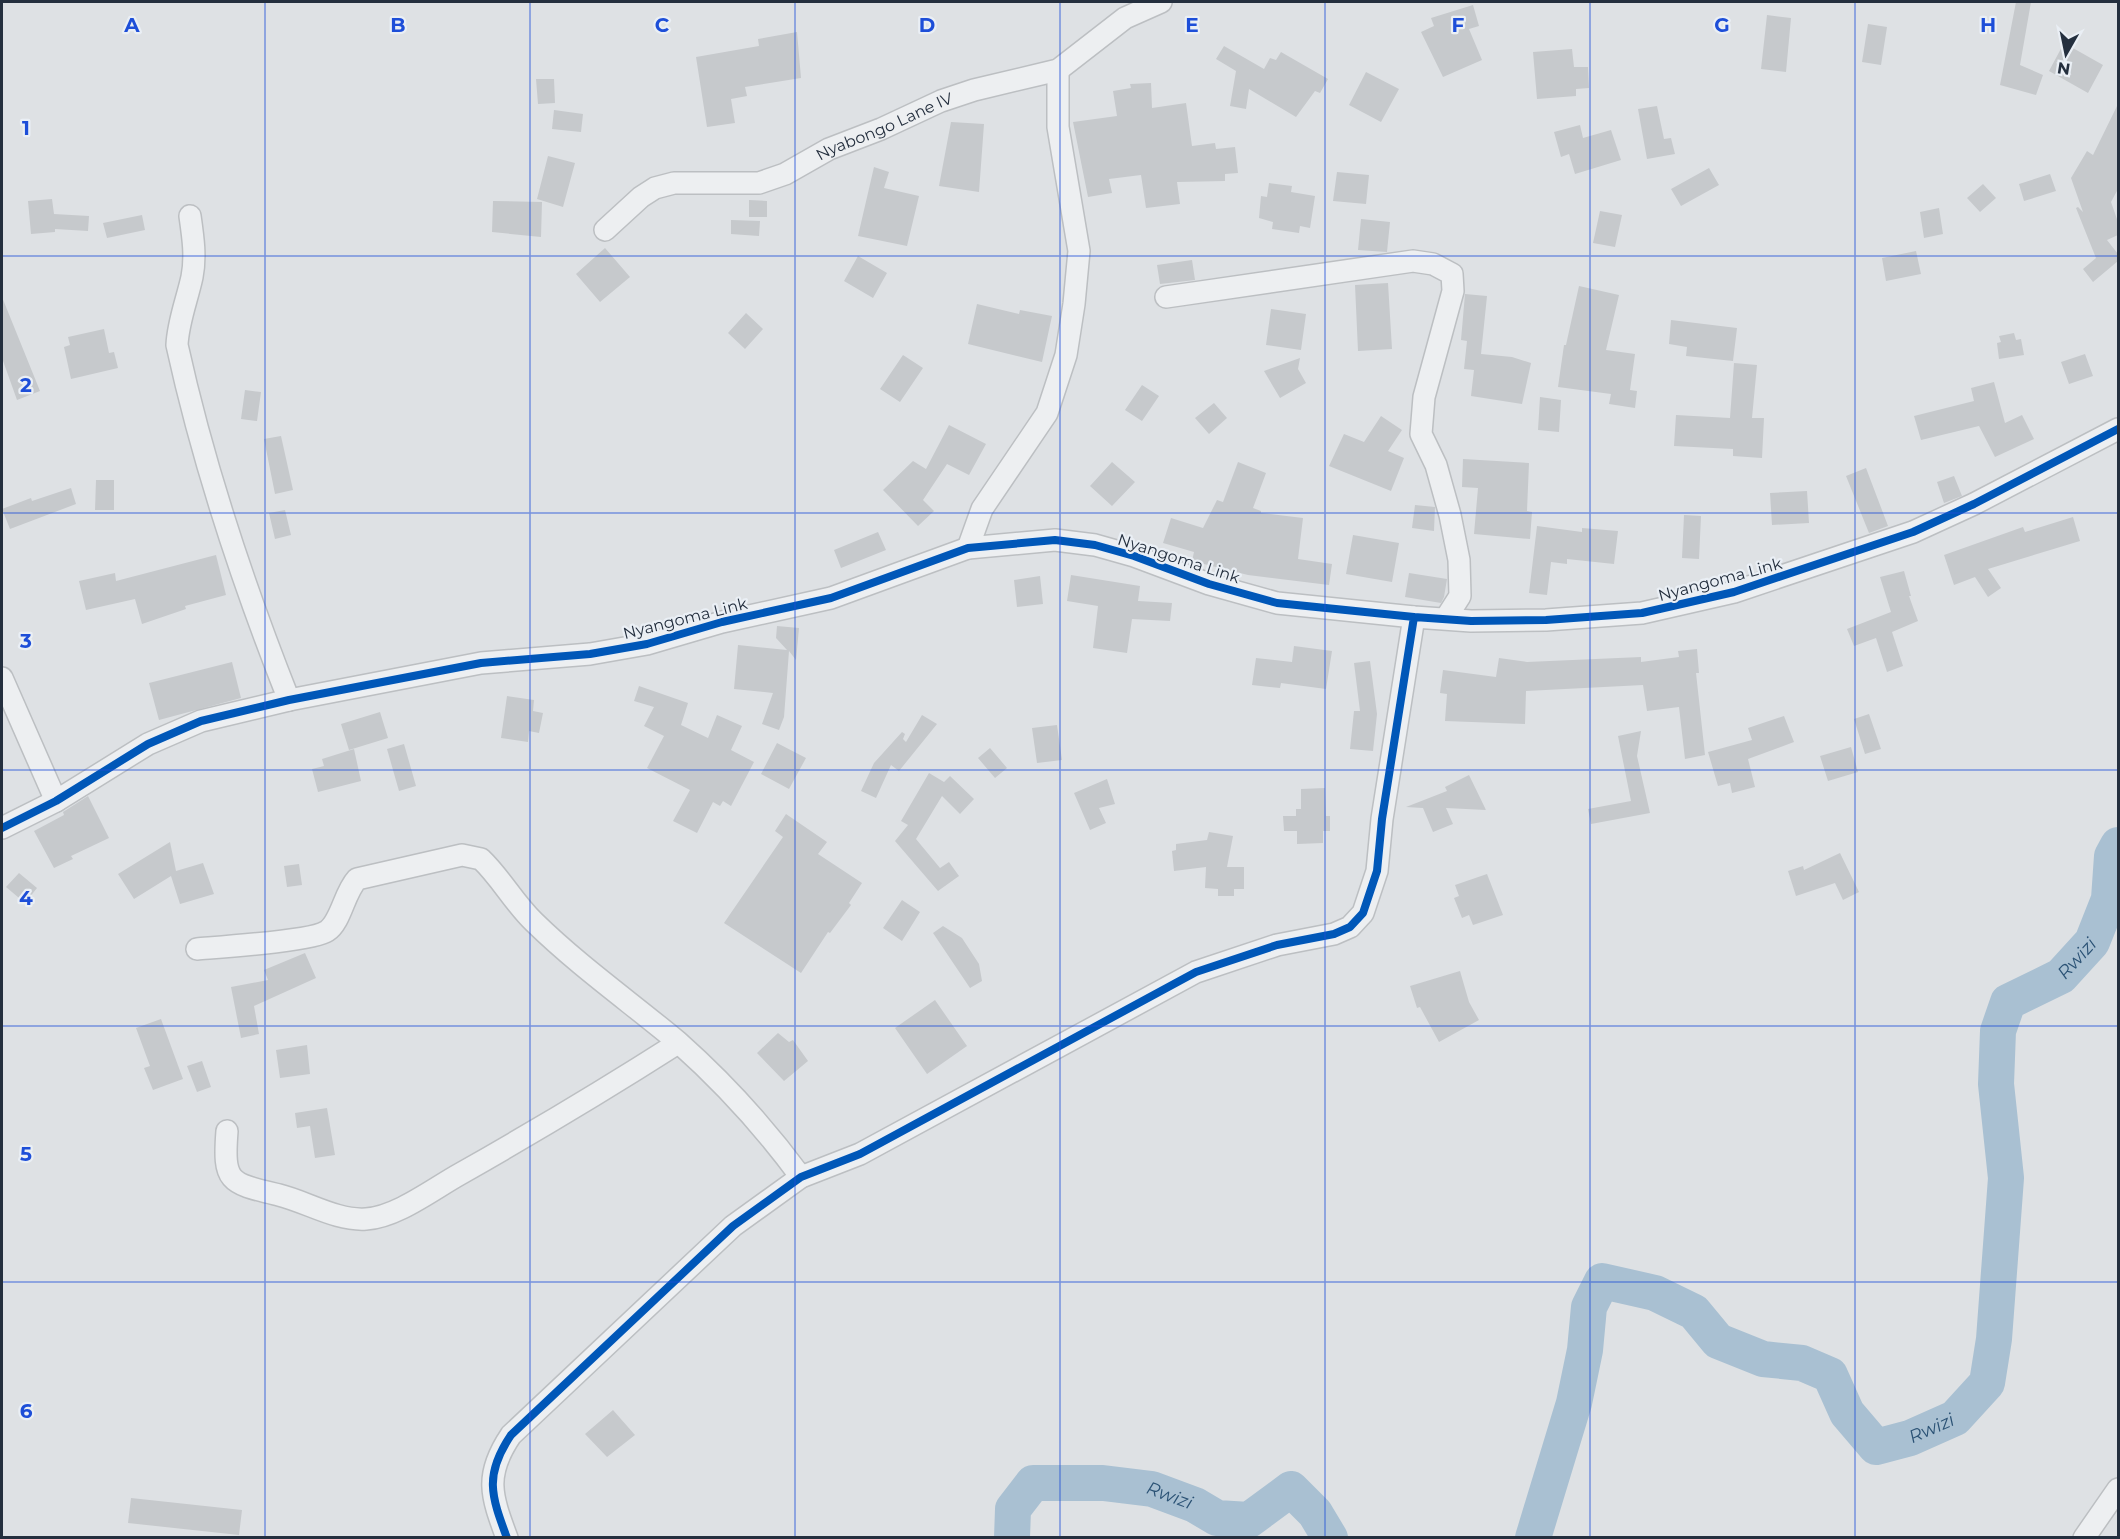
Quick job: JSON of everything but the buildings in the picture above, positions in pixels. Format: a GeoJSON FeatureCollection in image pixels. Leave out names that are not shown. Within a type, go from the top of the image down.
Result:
{"type":"FeatureCollection","features":[{"type":"Feature","properties":{"kind":"street","name":"Nyabongo Lane IV"},"geometry":{"type":"LineString","coordinates":[[605,230],[641,197],[655,188],[674,183],[759,183],[785,174],[829,149],[881,129],[941,101],[974,90],[1058,70],[1125,18],[1161,2]]}},
{"type":"Feature","properties":{"kind":"street"},"geometry":{"type":"LineString","coordinates":[[969,548],[982,509],[1047,413],[1066,355],[1074,304],[1078,251],[1058,127],[1056,102],[1058,70]]}},
{"type":"Feature","properties":{"kind":"street"},"geometry":{"type":"LineString","coordinates":[[190,216],[194,246],[192,276],[178,330],[177,345],[217,502],[249,601],[289,700]]}},
{"type":"Feature","properties":{"kind":"street"},"geometry":{"type":"LineString","coordinates":[[1166,297],[1413,261],[1433,264],[1452,274],[1453,291],[1424,398],[1421,434],[1436,465],[1460,560],[1460,596],[1446,618]]}},
{"type":"Feature","properties":{"kind":"street","name":"Nyangoma Link"},"geometry":{"type":"LineString","coordinates":[[2,828],[56,801],[148,744],[201,721],[289,700],[481,663],[590,654],[647,644],[722,622],[831,598],[969,548],[1055,540],[1095,545],[1134,556],[1209,584],[1277,603],[1414,617],[1471,621],[1546,620],[1642,613],[1734,592],[1913,532],[1995,494],[2118,429]]}},
{"type":"Feature","properties":{"kind":"street"},"geometry":{"type":"LineString","coordinates":[[507,1538],[496,1508],[492,1473],[497,1455],[511,1435],[733,1226],[801,1177],[860,1154],[1196,972],[1277,945],[1334,934],[1350,927],[1363,913],[1377,871],[1382,819],[1414,617]]}},
{"type":"Feature","properties":{"kind":"street"},"geometry":{"type":"LineString","coordinates":[[2,678],[56,801]]}},
{"type":"Feature","properties":{"kind":"street"},"geometry":{"type":"LineString","coordinates":[[197,949],[306,938],[327,932],[337,919],[348,889],[357,879],[462,855],[481,859],[541,928],[604,985],[678,1043],[775,1141],[801,1177]]}},
{"type":"Feature","properties":{"kind":"street"},"geometry":{"type":"LineString","coordinates":[[227,1131],[225,1166],[229,1176],[246,1187],[294,1199],[335,1214],[366,1219],[401,1209],[574,1109],[678,1043]]}},
{"type":"Feature","properties":{"kind":"street"},"geometry":{"type":"LineString","coordinates":[[2084,1538],[2118,1489]]}},
{"type":"Feature","properties":{"kind":"waterway","name":"Rwizi"},"geometry":{"type":"LineString","coordinates":[[1533,1538],[1574,1403],[1585,1350],[1589,1307],[1602,1281],[1655,1293],[1694,1312],[1718,1341],[1763,1359],[1802,1363],[1830,1375],[1847,1413],[1876,1447],[1910,1438],[1955,1418],[1987,1383],[1994,1339],[2006,1178],[1996,1084],[1998,1031],[2008,1002],[2061,976],[2092,942],[2109,899],[2112,856],[2118,845]]}},
{"type":"Feature","properties":{"kind":"waterway","name":"Rwizi"},"geometry":{"type":"LineString","coordinates":[[1012,1538],[1013,1509],[1033,1483],[1103,1483],[1152,1489],[1195,1505],[1217,1518],[1249,1520],[1291,1489],[1315,1513],[1330,1538]]}},
{"type":"Feature","properties":{"kind":"cycle path"},"geometry":{"type":"LineString","coordinates":[[2,828],[56,801],[148,744],[201,721],[289,700],[481,663],[590,654],[647,644],[722,622],[831,598],[968,548],[1055,540],[1095,545],[1134,556],[1209,584],[1277,603],[1414,617],[1471,621],[1546,620],[1642,613],[1734,592],[1913,532],[1974,504],[2118,429]]}},
{"type":"Feature","properties":{"kind":"cycle path"},"geometry":{"type":"LineString","coordinates":[[507,1538],[497,1509],[493,1485],[497,1462],[511,1435],[733,1226],[801,1177],[860,1154],[1196,972],[1277,945],[1334,934],[1350,927],[1363,913],[1377,871],[1382,819],[1414,617]]}}]}
